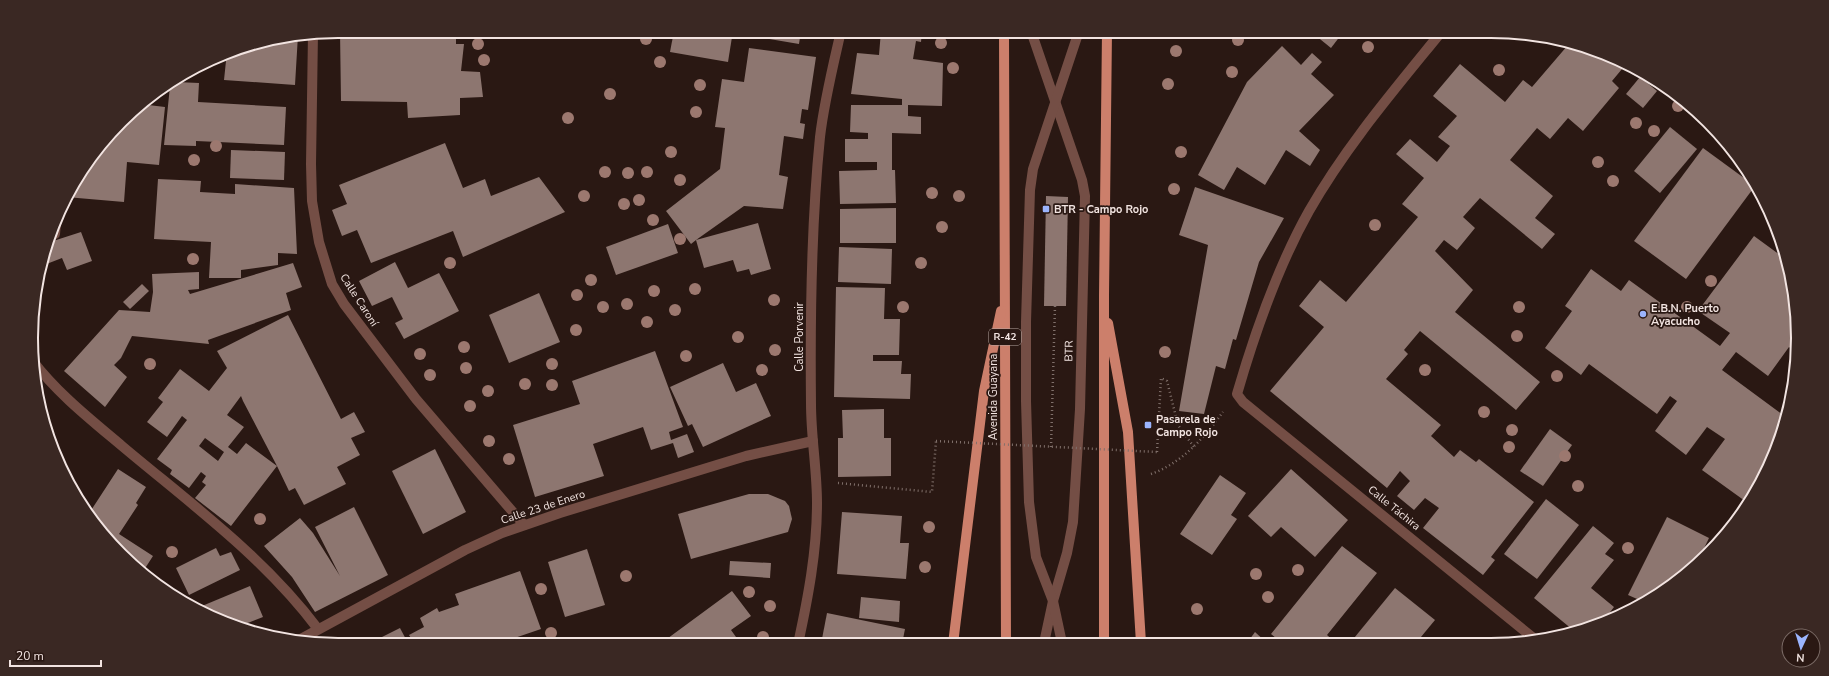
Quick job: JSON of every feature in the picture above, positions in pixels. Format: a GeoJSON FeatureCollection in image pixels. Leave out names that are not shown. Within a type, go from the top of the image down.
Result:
{"type":"FeatureCollection","features":[{"type":"Feature","properties":{"kind":"main road","name":"Avenida Guayana"},"geometry":{"type":"LineString","coordinates":[[1004,38],[1006,638]]}},
{"type":"Feature","properties":{"kind":"main road"},"geometry":{"type":"LineString","coordinates":[[1104,638],[1104,296],[1107,38]]}},
{"type":"Feature","properties":{"kind":"main road"},"geometry":{"type":"LineString","coordinates":[[954,638],[984,391],[1005,292]]}},
{"type":"Feature","properties":{"kind":"main road"},"geometry":{"type":"LineString","coordinates":[[1104,296],[1128,432],[1141,638]]}},
{"type":"Feature","properties":{"kind":"street","name":"Calle Porvenir"},"geometry":{"type":"LineString","coordinates":[[799,638],[817,530],[816,481],[811,404],[811,314],[814,213],[823,115],[840,38]]}},
{"type":"Feature","properties":{"kind":"street","name":"BTR"},"geometry":{"type":"LineString","coordinates":[[1033,38],[1082,180],[1085,196],[1080,410],[1073,522],[1067,553],[1053,601],[1045,638]]}},
{"type":"Feature","properties":{"kind":"street","name":"BTR"},"geometry":{"type":"LineString","coordinates":[[1061,638],[1053,601],[1036,557],[1029,502],[1026,401],[1026,322],[1030,190],[1033,169],[1077,38]]}},
{"type":"Feature","properties":{"kind":"street"},"geometry":{"type":"LineString","coordinates":[[1237,394],[1273,287],[1309,211],[1340,162],[1375,114],[1436,38]]}},
{"type":"Feature","properties":{"kind":"street","name":"Calle Caroní"},"geometry":{"type":"LineString","coordinates":[[313,40],[311,164],[312,201],[319,242],[332,284],[352,315],[416,398],[524,525]]}},
{"type":"Feature","properties":{"kind":"street"},"geometry":{"type":"LineString","coordinates":[[40,369],[76,407],[222,529],[252,556],[282,585],[318,630]]}},
{"type":"Feature","properties":{"kind":"street","name":"Calle Táchira"},"geometry":{"type":"LineString","coordinates":[[1237,394],[1242,402],[1530,635]]}},
{"type":"Feature","properties":{"kind":"street","name":"Calle 23 de Enero"},"geometry":{"type":"LineString","coordinates":[[307,636],[465,550],[502,533],[746,456],[813,441]]}},
{"type":"Feature","properties":{"kind":"path"},"geometry":{"type":"LineString","coordinates":[[1051,447],[1055,306]]}},
{"type":"Feature","properties":{"kind":"path"},"geometry":{"type":"LineString","coordinates":[[816,481],[932,492],[936,441],[1157,452],[1161,378],[1167,381],[1178,426],[1194,447]]}},
{"type":"Feature","properties":{"kind":"path"},"geometry":{"type":"LineString","coordinates":[[1131,481],[1166,468],[1194,447],[1237,394]]}},
{"type":"Feature","properties":{"kind":"building"},"geometry":{"type":"Polygon","coordinates":[[[340,38],[456,38],[456,44],[464,44],[461,71],[480,72],[483,97],[460,98],[460,115],[408,118],[407,102],[341,101],[340,38]]]}},
{"type":"Feature","properties":{"kind":"building"},"geometry":{"type":"Polygon","coordinates":[[[673,38],[732,38],[728,62],[670,52],[673,38]]]}},
{"type":"Feature","properties":{"kind":"building"},"geometry":{"type":"Polygon","coordinates":[[[763,38],[800,38],[799,44],[763,38]]]}},
{"type":"Feature","properties":{"kind":"building"},"geometry":{"type":"Polygon","coordinates":[[[880,38],[921,38],[921,42],[916,41],[913,59],[943,63],[942,106],[908,105],[908,116],[921,117],[921,134],[892,133],[892,170],[895,170],[896,203],[840,204],[839,171],[877,170],[877,162],[845,162],[845,139],[868,139],[868,133],[850,132],[851,105],[902,105],[902,99],[851,94],[857,53],[879,55],[880,38]]]}},
{"type":"Feature","properties":{"kind":"building"},"geometry":{"type":"Polygon","coordinates":[[[1319,38],[1339,38],[1331,48],[1319,38]]]}},
{"type":"Feature","properties":{"kind":"building"},"geometry":{"type":"Polygon","coordinates":[[[298,41],[295,85],[224,80],[226,61],[223,61],[260,48],[298,41]]]}},
{"type":"Feature","properties":{"kind":"building"},"geometry":{"type":"Polygon","coordinates":[[[1282,46],[1301,65],[1312,53],[1322,62],[1311,74],[1334,95],[1299,131],[1320,150],[1310,166],[1286,150],[1265,185],[1237,167],[1224,190],[1198,175],[1247,82],[1282,46]]]}},
{"type":"Feature","properties":{"kind":"building"},"geometry":{"type":"Polygon","coordinates":[[[1566,47],[1623,68],[1612,81],[1619,88],[1583,131],[1568,118],[1550,139],[1537,128],[1510,160],[1553,196],[1535,218],[1555,234],[1542,249],[1480,198],[1463,217],[1475,228],[1457,250],[1444,240],[1435,251],[1473,290],[1455,312],[1540,382],[1516,410],[1420,331],[1404,350],[1408,354],[1386,379],[1441,425],[1431,436],[1454,457],[1460,450],[1476,462],[1479,459],[1534,502],[1491,557],[1495,560],[1483,575],[1423,528],[1439,508],[1425,498],[1414,510],[1397,496],[1410,481],[1400,471],[1387,488],[1270,391],[1324,327],[1299,306],[1320,280],[1346,302],[1418,217],[1402,204],[1424,178],[1396,154],[1410,139],[1437,162],[1450,146],[1438,137],[1457,116],[1433,96],[1460,64],[1505,102],[1523,80],[1532,87],[1566,47]]]}},
{"type":"Feature","properties":{"kind":"building"},"geometry":{"type":"Polygon","coordinates":[[[749,48],[816,57],[808,110],[802,109],[800,123],[805,124],[803,139],[784,136],[779,175],[788,177],[783,209],[744,206],[691,244],[666,211],[720,169],[725,128],[715,127],[722,79],[744,82],[749,48]]]}},
{"type":"Feature","properties":{"kind":"building"},"geometry":{"type":"Polygon","coordinates":[[[1640,77],[1657,91],[1643,108],[1626,94],[1640,77]]]}},
{"type":"Feature","properties":{"kind":"building"},"geometry":{"type":"Polygon","coordinates":[[[181,82],[199,83],[198,102],[286,107],[284,145],[196,141],[196,146],[164,145],[170,90],[181,82]]]}},
{"type":"Feature","properties":{"kind":"building"},"geometry":{"type":"Polygon","coordinates":[[[149,105],[165,107],[159,165],[127,162],[124,202],[73,198],[100,155],[112,140],[140,112],[149,105]]]}},
{"type":"Feature","properties":{"kind":"building"},"geometry":{"type":"Polygon","coordinates":[[[1670,127],[1697,149],[1660,193],[1634,171],[1670,127]]]}},
{"type":"Feature","properties":{"kind":"building"},"geometry":{"type":"Polygon","coordinates":[[[445,143],[463,188],[485,179],[491,196],[539,177],[565,212],[463,257],[453,231],[371,263],[357,230],[342,236],[332,210],[347,204],[339,185],[445,143]]]}},
{"type":"Feature","properties":{"kind":"building"},"geometry":{"type":"Polygon","coordinates":[[[1703,148],[1745,179],[1752,190],[1686,279],[1634,241],[1703,148]]]}},
{"type":"Feature","properties":{"kind":"building"},"geometry":{"type":"Polygon","coordinates":[[[231,150],[285,152],[284,180],[230,178],[231,150]]]}},
{"type":"Feature","properties":{"kind":"building"},"geometry":{"type":"Polygon","coordinates":[[[158,179],[201,181],[200,192],[235,194],[235,184],[294,188],[297,254],[278,253],[278,265],[241,270],[241,278],[209,278],[211,242],[154,239],[158,179]]]}},
{"type":"Feature","properties":{"kind":"building"},"geometry":{"type":"Polygon","coordinates":[[[1195,187],[1284,218],[1259,262],[1236,340],[1233,339],[1225,369],[1216,366],[1204,414],[1179,411],[1208,245],[1179,235],[1195,187]]]}},
{"type":"Feature","properties":{"kind":"building"},"geometry":{"type":"Polygon","coordinates":[[[1046,196],[1068,197],[1066,306],[1044,306],[1046,196]]]}},
{"type":"Feature","properties":{"kind":"building"},"geometry":{"type":"Polygon","coordinates":[[[896,208],[896,243],[840,243],[840,209],[896,208]]]}},
{"type":"Feature","properties":{"kind":"building"},"geometry":{"type":"Polygon","coordinates":[[[758,223],[771,269],[751,275],[749,269],[737,272],[733,260],[704,268],[696,240],[758,223]]]}},
{"type":"Feature","properties":{"kind":"building"},"geometry":{"type":"Polygon","coordinates":[[[668,224],[678,253],[616,275],[606,247],[668,224]]]}},
{"type":"Feature","properties":{"kind":"building"},"geometry":{"type":"Polygon","coordinates":[[[81,232],[92,261],[67,270],[62,258],[47,264],[55,241],[81,232]]]}},
{"type":"Feature","properties":{"kind":"building"},"geometry":{"type":"Polygon","coordinates":[[[1754,236],[1779,254],[1788,299],[1790,348],[1789,347],[1768,376],[1736,352],[1722,370],[1781,414],[1768,453],[1760,471],[1743,500],[1702,470],[1725,439],[1707,427],[1686,455],[1655,431],[1677,401],[1670,396],[1657,414],[1589,364],[1581,375],[1545,348],[1572,311],[1565,306],[1591,269],[1621,291],[1629,280],[1720,346],[1730,333],[1698,311],[1754,236]]]}},
{"type":"Feature","properties":{"kind":"building"},"geometry":{"type":"Polygon","coordinates":[[[839,247],[892,249],[891,284],[838,282],[839,247]]]}},
{"type":"Feature","properties":{"kind":"building"},"geometry":{"type":"Polygon","coordinates":[[[395,262],[408,288],[439,273],[459,311],[404,339],[395,323],[403,319],[392,297],[372,306],[359,281],[395,262]]]}},
{"type":"Feature","properties":{"kind":"building"},"geometry":{"type":"Polygon","coordinates":[[[293,263],[302,287],[286,293],[291,310],[208,340],[209,344],[132,336],[121,358],[114,365],[127,377],[105,407],[64,371],[119,310],[150,312],[153,292],[152,274],[199,272],[199,289],[188,290],[190,294],[293,263]]]}},
{"type":"Feature","properties":{"kind":"building"},"geometry":{"type":"Polygon","coordinates":[[[142,284],[149,291],[130,309],[123,302],[142,284]]]}},
{"type":"Feature","properties":{"kind":"building"},"geometry":{"type":"Polygon","coordinates":[[[836,287],[885,288],[884,319],[900,319],[899,355],[873,355],[873,361],[902,361],[901,374],[911,374],[910,399],[834,397],[836,287]]]}},
{"type":"Feature","properties":{"kind":"building"},"geometry":{"type":"Polygon","coordinates":[[[539,293],[560,342],[509,363],[489,315],[539,293]]]}},
{"type":"Feature","properties":{"kind":"building"},"geometry":{"type":"Polygon","coordinates":[[[288,315],[341,419],[354,412],[365,432],[351,438],[360,455],[337,467],[346,484],[304,505],[295,488],[289,491],[277,466],[231,526],[195,498],[206,485],[202,482],[206,476],[201,472],[189,488],[170,474],[172,470],[157,459],[187,420],[182,416],[167,437],[147,422],[163,402],[158,398],[180,369],[209,391],[227,368],[217,351],[288,315]],[[241,396],[227,415],[244,427],[228,447],[237,454],[246,443],[277,466],[241,396]],[[205,438],[199,446],[218,461],[224,452],[205,438]]]}},
{"type":"Feature","properties":{"kind":"building"},"geometry":{"type":"Polygon","coordinates":[[[655,351],[683,427],[669,432],[671,440],[687,434],[694,452],[678,458],[673,443],[651,450],[643,427],[593,444],[604,476],[535,497],[513,425],[580,404],[572,381],[655,351]]]}},
{"type":"Feature","properties":{"kind":"building"},"geometry":{"type":"Polygon","coordinates":[[[723,363],[736,392],[756,383],[771,416],[703,447],[692,424],[688,426],[670,387],[723,363]]]}},
{"type":"Feature","properties":{"kind":"building"},"geometry":{"type":"Polygon","coordinates":[[[884,409],[884,438],[891,438],[891,476],[838,477],[838,438],[843,438],[842,410],[884,409]]]}},
{"type":"Feature","properties":{"kind":"building"},"geometry":{"type":"Polygon","coordinates":[[[1550,429],[1572,445],[1543,486],[1520,471],[1550,429]]]}},
{"type":"Feature","properties":{"kind":"building"},"geometry":{"type":"Polygon","coordinates":[[[435,449],[466,512],[423,534],[392,471],[435,449]]]}},
{"type":"Feature","properties":{"kind":"building"},"geometry":{"type":"Polygon","coordinates":[[[118,469],[146,487],[136,503],[138,505],[119,534],[153,556],[145,568],[112,536],[92,509],[118,469]]]}},
{"type":"Feature","properties":{"kind":"building"},"geometry":{"type":"Polygon","coordinates":[[[1291,469],[1348,520],[1315,557],[1281,527],[1271,537],[1248,516],[1291,469]]]}},
{"type":"Feature","properties":{"kind":"building"},"geometry":{"type":"Polygon","coordinates":[[[1220,475],[1246,493],[1231,515],[1237,519],[1212,555],[1180,534],[1220,475]]]}},
{"type":"Feature","properties":{"kind":"building"},"geometry":{"type":"Polygon","coordinates":[[[749,494],[768,494],[785,501],[789,506],[792,519],[788,532],[691,559],[678,514],[749,494]]]}},
{"type":"Feature","properties":{"kind":"building"},"geometry":{"type":"Polygon","coordinates":[[[1546,499],[1579,525],[1537,579],[1504,554],[1546,499]]]}},
{"type":"Feature","properties":{"kind":"building"},"geometry":{"type":"Polygon","coordinates":[[[354,507],[388,575],[315,612],[292,577],[264,546],[300,518],[313,533],[340,576],[315,527],[354,507]]]}},
{"type":"Feature","properties":{"kind":"building"},"geometry":{"type":"Polygon","coordinates":[[[842,512],[902,516],[900,543],[909,543],[906,579],[837,574],[842,512]]]}},
{"type":"Feature","properties":{"kind":"building"},"geometry":{"type":"Polygon","coordinates":[[[1667,517],[1709,538],[1703,550],[1674,576],[1638,599],[1628,595],[1667,517]]]}},
{"type":"Feature","properties":{"kind":"building"},"geometry":{"type":"Polygon","coordinates":[[[1593,526],[1614,543],[1605,554],[1614,560],[1591,588],[1614,607],[1609,614],[1570,628],[1534,598],[1593,526]]]}},
{"type":"Feature","properties":{"kind":"building"},"geometry":{"type":"Polygon","coordinates":[[[1342,546],[1377,573],[1327,635],[1330,638],[1276,638],[1271,634],[1342,546]]]}},
{"type":"Feature","properties":{"kind":"building"},"geometry":{"type":"Polygon","coordinates":[[[216,548],[220,556],[231,552],[240,570],[189,595],[176,568],[216,548]]]}},
{"type":"Feature","properties":{"kind":"building"},"geometry":{"type":"Polygon","coordinates":[[[587,549],[605,605],[565,617],[548,562],[587,549]]]}},
{"type":"Feature","properties":{"kind":"building"},"geometry":{"type":"Polygon","coordinates":[[[730,561],[771,563],[770,578],[729,575],[730,561]]]}},
{"type":"Feature","properties":{"kind":"building"},"geometry":{"type":"Polygon","coordinates":[[[520,571],[541,629],[515,638],[411,638],[409,635],[424,627],[420,618],[437,608],[439,612],[459,605],[455,594],[520,571]]]}},
{"type":"Feature","properties":{"kind":"building"},"geometry":{"type":"Polygon","coordinates":[[[250,586],[263,617],[246,623],[203,606],[250,586]]]}},
{"type":"Feature","properties":{"kind":"building"},"geometry":{"type":"Polygon","coordinates":[[[1395,588],[1435,620],[1420,638],[1354,638],[1395,588]]]}},
{"type":"Feature","properties":{"kind":"building"},"geometry":{"type":"Polygon","coordinates":[[[732,591],[751,616],[731,630],[737,638],[668,638],[732,591]]]}},
{"type":"Feature","properties":{"kind":"building"},"geometry":{"type":"Polygon","coordinates":[[[861,597],[900,601],[899,622],[859,618],[861,597]]]}},
{"type":"Feature","properties":{"kind":"building"},"geometry":{"type":"Polygon","coordinates":[[[827,613],[905,629],[903,638],[822,638],[827,613]]]}},
{"type":"Feature","properties":{"kind":"building"},"geometry":{"type":"Polygon","coordinates":[[[400,628],[405,638],[380,638],[400,628]]]}},
{"type":"Feature","properties":{"kind":"building"},"geometry":{"type":"Polygon","coordinates":[[[1255,632],[1262,638],[1251,638],[1255,632]]]}},
{"type":"Feature","properties":{"kind":"place","name":"BTR - Campo Rojo"},"geometry":{"type":"Point","coordinates":[1046,209]}},
{"type":"Feature","properties":{"kind":"place","name":"E.B.N. Puerto Ayacucho"},"geometry":{"type":"Point","coordinates":[1643,314]}},
{"type":"Feature","properties":{"kind":"place","name":"Pasarela de Campo Rojo"},"geometry":{"type":"Point","coordinates":[1148,425]}}]}
